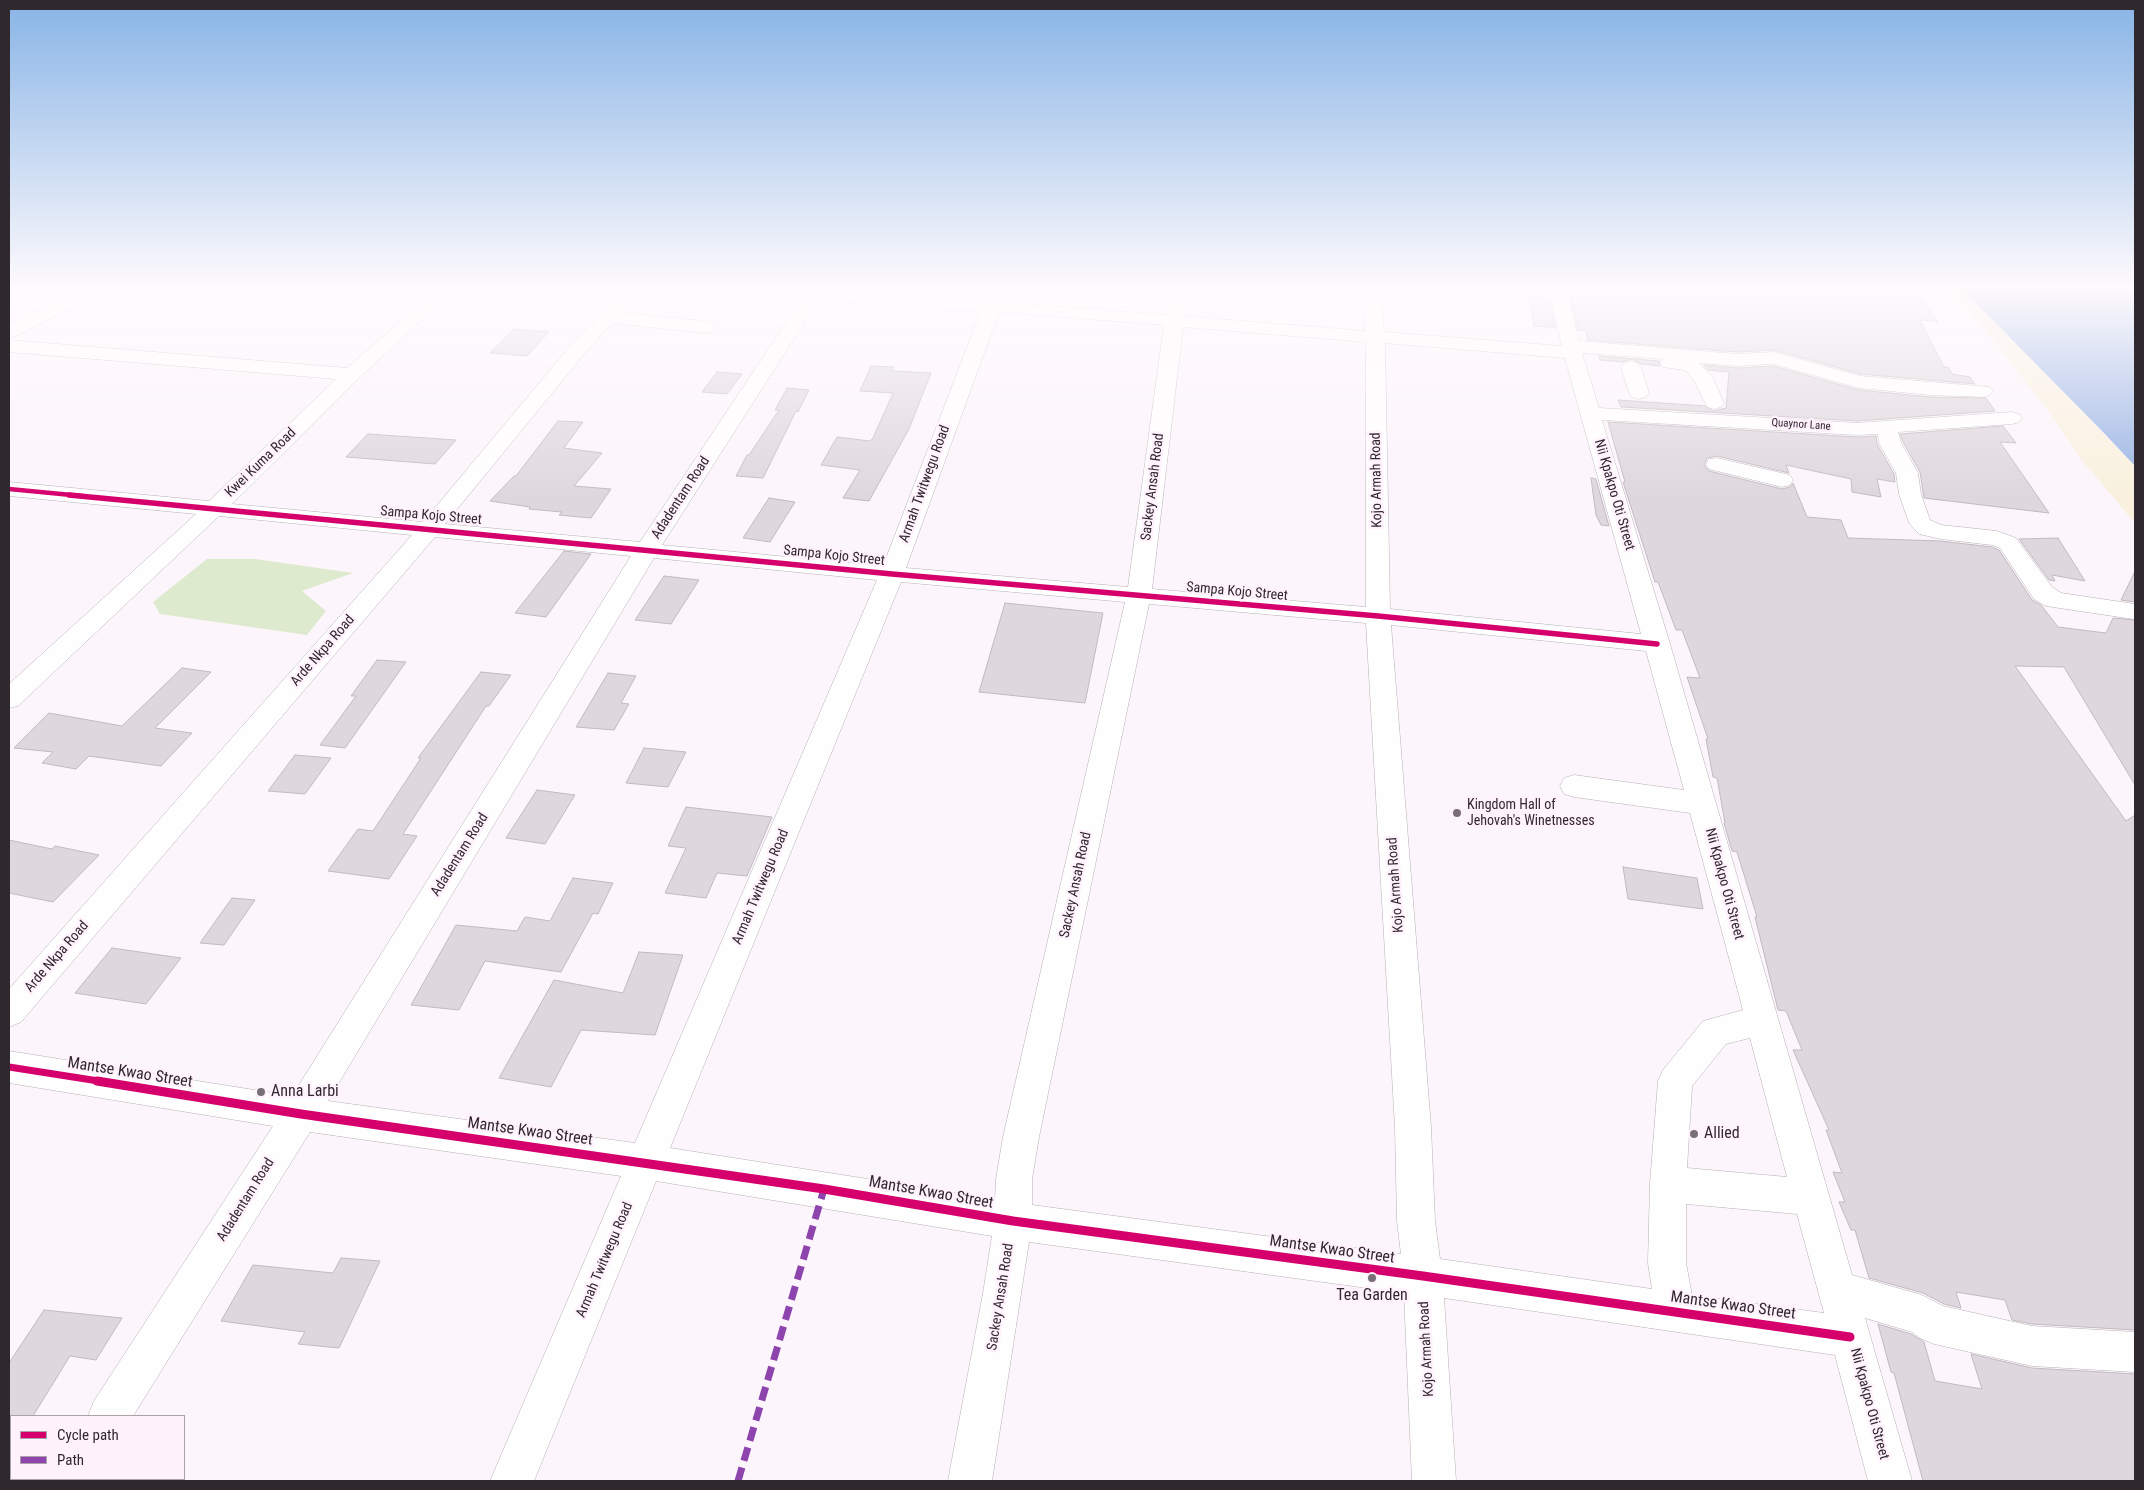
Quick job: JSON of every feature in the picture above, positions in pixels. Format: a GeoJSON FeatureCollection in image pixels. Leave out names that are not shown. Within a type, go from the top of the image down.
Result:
{"type":"FeatureCollection","features":[{"type":"Feature","properties":{"kind":"street"},"geometry":{"type":"LineString","coordinates":[[150,358],[352,374]]}},
{"type":"Feature","properties":{"kind":"street","name":"Kwei Kuma Road"},"geometry":{"type":"LineString","coordinates":[[9,699],[214,509],[370,358]]}},
{"type":"Feature","properties":{"kind":"street","name":"Arde Nkpa Road"},"geometry":{"type":"LineString","coordinates":[[9,1012],[430,528],[573,358]]}},
{"type":"Feature","properties":{"kind":"street","name":"Adadentam Road"},"geometry":{"type":"LineString","coordinates":[[110,1415],[301,1114],[647,550],[772,358]]}},
{"type":"Feature","properties":{"kind":"street","name":"Armah Twitwegu Road"},"geometry":{"type":"LineString","coordinates":[[512,1481],[892,574],[972,358]]}},
{"type":"Feature","properties":{"kind":"street","name":"Sackey Ansah Road"},"geometry":{"type":"LineString","coordinates":[[970,1481],[1003,1293],[1013,1221],[1014,1178],[1021,1137],[1139,596],[1169,358]]}},
{"type":"Feature","properties":{"kind":"street","name":"Kojo Armah Road"},"geometry":{"type":"LineString","coordinates":[[1375,358],[1378,616],[1413,1127],[1416,1221],[1423,1276],[1434,1481]]}},
{"type":"Feature","properties":{"kind":"street","name":"Nii Kpakpo Oti Street"},"geometry":{"type":"LineString","coordinates":[[1574,358],[1657,644],[1890,1481]]}},
{"type":"Feature","properties":{"kind":"street"},"geometry":{"type":"LineString","coordinates":[[1589,358],[1631,367],[1637,366],[1643,361],[1689,364],[1702,378],[1714,403]]}},
{"type":"Feature","properties":{"kind":"street"},"geometry":{"type":"LineString","coordinates":[[1670,358],[1737,360],[1774,358],[1859,382],[1930,389],[1983,391]]}},
{"type":"Feature","properties":{"kind":"street"},"geometry":{"type":"LineString","coordinates":[[1631,367],[1639,393]]}},
{"type":"Feature","properties":{"kind":"street","name":"Quaynor Lane"},"geometry":{"type":"LineString","coordinates":[[1590,413],[1858,429],[2012,418]]}},
{"type":"Feature","properties":{"kind":"street"},"geometry":{"type":"LineString","coordinates":[[1700,421],[1720,471],[1782,480]]}},
{"type":"Feature","properties":{"kind":"street"},"geometry":{"type":"LineString","coordinates":[[1886,428],[1890,443],[1907,473],[1910,494],[1920,522],[1927,528],[1941,532],[1997,538],[2008,543],[2043,593],[2055,600],[2133,611]]}},
{"type":"Feature","properties":{"kind":"street","name":"Sampa Kojo Street"},"geometry":{"type":"LineString","coordinates":[[9,489],[430,528],[892,574],[1378,616],[1657,644]]}},
{"type":"Feature","properties":{"kind":"street"},"geometry":{"type":"LineString","coordinates":[[1574,786],[1702,804]]}},
{"type":"Feature","properties":{"kind":"street"},"geometry":{"type":"LineString","coordinates":[[1676,1312],[1667,1264],[1668,1184],[1675,1081],[1714,1032],[1761,1020]]}},
{"type":"Feature","properties":{"kind":"street","name":"Mantse Kwao Street"},"geometry":{"type":"LineString","coordinates":[[9,1067],[301,1114],[824,1189],[1013,1221],[1423,1276],[1850,1337]]}},
{"type":"Feature","properties":{"kind":"street"},"geometry":{"type":"LineString","coordinates":[[1668,1184],[1810,1197]]}},
{"type":"Feature","properties":{"kind":"street"},"geometry":{"type":"LineString","coordinates":[[1838,1291],[1922,1315],[1934,1324],[2032,1346],[2135,1352]]}},
{"type":"Feature","properties":{"kind":"green space"},"geometry":{"type":"Polygon","coordinates":[[[207,559],[255,559],[353,573],[302,591],[326,611],[307,635],[160,614],[153,602],[207,559]]]}},
{"type":"Feature","properties":{"kind":"sand"},"geometry":{"type":"Polygon","coordinates":[[[2007,358],[2029,358],[2135,466],[2135,523],[2081,459],[2048,411],[2007,358]]]}},
{"type":"Feature","properties":{"kind":"water"},"geometry":{"type":"Polygon","coordinates":[[[2030,358],[2135,358],[2135,466],[2030,358]]]}},
{"type":"Feature","properties":{"kind":"building"},"geometry":{"type":"Polygon","coordinates":[[[1599,358],[1617,358],[1659,361],[1660,366],[1641,364],[1632,359],[1622,362],[1600,360],[1599,358]]]}},
{"type":"Feature","properties":{"kind":"building"},"geometry":{"type":"Polygon","coordinates":[[[1801,358],[1939,358],[1944,367],[1948,367],[1952,374],[1970,377],[1975,384],[1860,374],[1801,358]]]}},
{"type":"Feature","properties":{"kind":"building"},"geometry":{"type":"Polygon","coordinates":[[[1704,365],[1737,368],[1773,366],[1859,390],[1930,397],[1986,398],[1995,411],[1857,421],[1621,407],[1618,400],[1705,406],[1713,411],[1726,408],[1729,372],[1708,370],[1704,365]]]}},
{"type":"Feature","properties":{"kind":"building"},"geometry":{"type":"Polygon","coordinates":[[[871,366],[894,367],[892,371],[931,373],[909,429],[869,501],[843,498],[860,470],[821,465],[837,437],[870,441],[873,438],[893,393],[860,391],[871,366]]]}},
{"type":"Feature","properties":{"kind":"building"},"geometry":{"type":"Polygon","coordinates":[[[717,372],[742,374],[727,394],[702,392],[717,372]]]}},
{"type":"Feature","properties":{"kind":"building"},"geometry":{"type":"Polygon","coordinates":[[[787,388],[809,390],[798,412],[796,411],[763,478],[736,476],[747,455],[749,455],[779,410],[775,410],[787,388]]]}},
{"type":"Feature","properties":{"kind":"building"},"geometry":{"type":"Polygon","coordinates":[[[558,421],[583,422],[564,448],[602,453],[574,486],[611,489],[591,518],[559,515],[562,512],[529,509],[530,507],[490,501],[516,476],[558,421]]]}},
{"type":"Feature","properties":{"kind":"building"},"geometry":{"type":"Polygon","coordinates":[[[1608,422],[1857,437],[1876,436],[1877,444],[1894,474],[1895,482],[1877,479],[1881,497],[1852,492],[1851,479],[1786,465],[1789,473],[1717,456],[1707,458],[1704,465],[1709,471],[1782,489],[1790,487],[1793,483],[1807,517],[1841,520],[1848,538],[1940,541],[1992,547],[1999,550],[2032,600],[2041,605],[2058,627],[2106,633],[2113,618],[2135,620],[2135,785],[2064,667],[2015,666],[2126,821],[2135,815],[2135,1330],[2032,1324],[2012,1320],[2005,1300],[1956,1292],[1961,1308],[1944,1304],[1923,1293],[1869,1278],[1855,1230],[1851,1230],[1839,1202],[1845,1202],[1833,1172],[1842,1173],[1826,1130],[1829,1130],[1793,1050],[1802,1050],[1786,1011],[1778,1010],[1755,917],[1757,917],[1737,852],[1732,851],[1724,823],[1717,778],[1713,777],[1706,739],[1708,739],[1687,677],[1700,678],[1682,630],[1676,630],[1658,582],[1655,582],[1623,482],[1625,482],[1608,422]]]}},
{"type":"Feature","properties":{"kind":"building"},"geometry":{"type":"Polygon","coordinates":[[[2003,426],[2016,443],[2000,442],[2049,513],[1924,498],[1920,472],[1900,434],[2003,426]]]}},
{"type":"Feature","properties":{"kind":"building"},"geometry":{"type":"Polygon","coordinates":[[[368,434],[456,440],[435,464],[346,457],[368,434]]]}},
{"type":"Feature","properties":{"kind":"building"},"geometry":{"type":"Polygon","coordinates":[[[1591,478],[1596,479],[1609,526],[1601,525],[1596,515],[1591,478]]]}},
{"type":"Feature","properties":{"kind":"building"},"geometry":{"type":"Polygon","coordinates":[[[769,498],[795,502],[770,542],[743,538],[769,498]]]}},
{"type":"Feature","properties":{"kind":"building"},"geometry":{"type":"Polygon","coordinates":[[[2058,538],[2085,581],[2052,575],[2055,581],[2049,580],[2019,539],[2058,538]]]}},
{"type":"Feature","properties":{"kind":"building"},"geometry":{"type":"Polygon","coordinates":[[[564,551],[591,554],[546,617],[515,613],[564,551]]]}},
{"type":"Feature","properties":{"kind":"building"},"geometry":{"type":"Polygon","coordinates":[[[2135,571],[2135,602],[2121,600],[2135,571]]]}},
{"type":"Feature","properties":{"kind":"building"},"geometry":{"type":"Polygon","coordinates":[[[664,576],[699,580],[671,624],[635,620],[664,576]]]}},
{"type":"Feature","properties":{"kind":"building"},"geometry":{"type":"Polygon","coordinates":[[[1005,603],[1103,613],[1085,703],[979,692],[1005,603]]]}},
{"type":"Feature","properties":{"kind":"building"},"geometry":{"type":"Polygon","coordinates":[[[377,660],[406,662],[345,748],[320,745],[356,696],[351,696],[377,660]]]}},
{"type":"Feature","properties":{"kind":"building"},"geometry":{"type":"Polygon","coordinates":[[[182,668],[211,672],[155,728],[192,733],[161,766],[89,756],[76,769],[42,763],[53,752],[14,748],[49,713],[122,726],[182,668]]]}},
{"type":"Feature","properties":{"kind":"building"},"geometry":{"type":"Polygon","coordinates":[[[481,672],[511,675],[489,706],[486,706],[403,834],[417,836],[389,879],[328,871],[358,829],[373,831],[421,758],[418,758],[481,672]]]}},
{"type":"Feature","properties":{"kind":"building"},"geometry":{"type":"Polygon","coordinates":[[[608,673],[636,676],[621,703],[629,704],[614,730],[576,727],[608,673]]]}},
{"type":"Feature","properties":{"kind":"building"},"geometry":{"type":"Polygon","coordinates":[[[644,748],[686,752],[668,787],[626,783],[644,748]]]}},
{"type":"Feature","properties":{"kind":"building"},"geometry":{"type":"Polygon","coordinates":[[[295,755],[331,758],[305,794],[268,791],[295,755]]]}},
{"type":"Feature","properties":{"kind":"building"},"geometry":{"type":"Polygon","coordinates":[[[537,790],[575,795],[545,844],[506,838],[537,790]]]}},
{"type":"Feature","properties":{"kind":"building"},"geometry":{"type":"Polygon","coordinates":[[[686,807],[772,817],[747,876],[717,873],[706,898],[665,893],[686,848],[668,846],[686,807]]]}},
{"type":"Feature","properties":{"kind":"building"},"geometry":{"type":"Polygon","coordinates":[[[9,840],[52,849],[55,846],[99,855],[53,902],[9,893],[9,840]]]}},
{"type":"Feature","properties":{"kind":"building"},"geometry":{"type":"Polygon","coordinates":[[[1623,867],[1697,878],[1703,909],[1628,899],[1623,867]]]}},
{"type":"Feature","properties":{"kind":"building"},"geometry":{"type":"Polygon","coordinates":[[[573,878],[613,883],[598,914],[593,913],[561,972],[485,961],[459,1010],[411,1005],[456,925],[517,931],[525,917],[550,921],[573,878]]]}},
{"type":"Feature","properties":{"kind":"building"},"geometry":{"type":"Polygon","coordinates":[[[232,898],[255,900],[224,945],[200,943],[232,898]]]}},
{"type":"Feature","properties":{"kind":"building"},"geometry":{"type":"Polygon","coordinates":[[[112,948],[181,958],[146,1004],[75,993],[112,948]]]}},
{"type":"Feature","properties":{"kind":"building"},"geometry":{"type":"Polygon","coordinates":[[[639,952],[683,955],[655,1035],[581,1030],[551,1087],[499,1078],[554,980],[623,993],[639,952]]]}},
{"type":"Feature","properties":{"kind":"building"},"geometry":{"type":"Polygon","coordinates":[[[341,1258],[380,1261],[339,1348],[298,1344],[305,1332],[221,1321],[253,1265],[333,1273],[341,1258]]]}},
{"type":"Feature","properties":{"kind":"building"},"geometry":{"type":"Polygon","coordinates":[[[44,1310],[122,1318],[96,1360],[70,1356],[34,1415],[9,1416],[9,1363],[44,1310]]]}},
{"type":"Feature","properties":{"kind":"building"},"geometry":{"type":"Polygon","coordinates":[[[1878,1324],[1911,1334],[1924,1342],[1935,1381],[1982,1389],[1971,1354],[2032,1368],[2135,1374],[2135,1481],[1923,1481],[1894,1373],[1891,1372],[1878,1324]]]}},
{"type":"Feature","properties":{"kind":"marked path"},"geometry":{"type":"LineString","coordinates":[[738,1481],[824,1189]]}},
{"type":"Feature","properties":{"kind":"cycle path"},"geometry":{"type":"LineString","coordinates":[[9,489],[892,574],[1378,616],[1657,644]]}},
{"type":"Feature","properties":{"kind":"cycle path"},"geometry":{"type":"LineString","coordinates":[[9,1067],[301,1114],[824,1189],[1013,1221],[1423,1276],[1850,1337]]}},
{"type":"Feature","properties":{"kind":"place","name":"Kingdom Hall of Jehovah's Winetnesses"},"geometry":{"type":"Point","coordinates":[1457,813]}},
{"type":"Feature","properties":{"kind":"place","name":"Anna Larbi"},"geometry":{"type":"Point","coordinates":[261,1092]}},
{"type":"Feature","properties":{"kind":"place","name":"Allied"},"geometry":{"type":"Point","coordinates":[1694,1134]}},
{"type":"Feature","properties":{"kind":"place","name":"Tea Garden"},"geometry":{"type":"Point","coordinates":[1372,1278]}}]}
